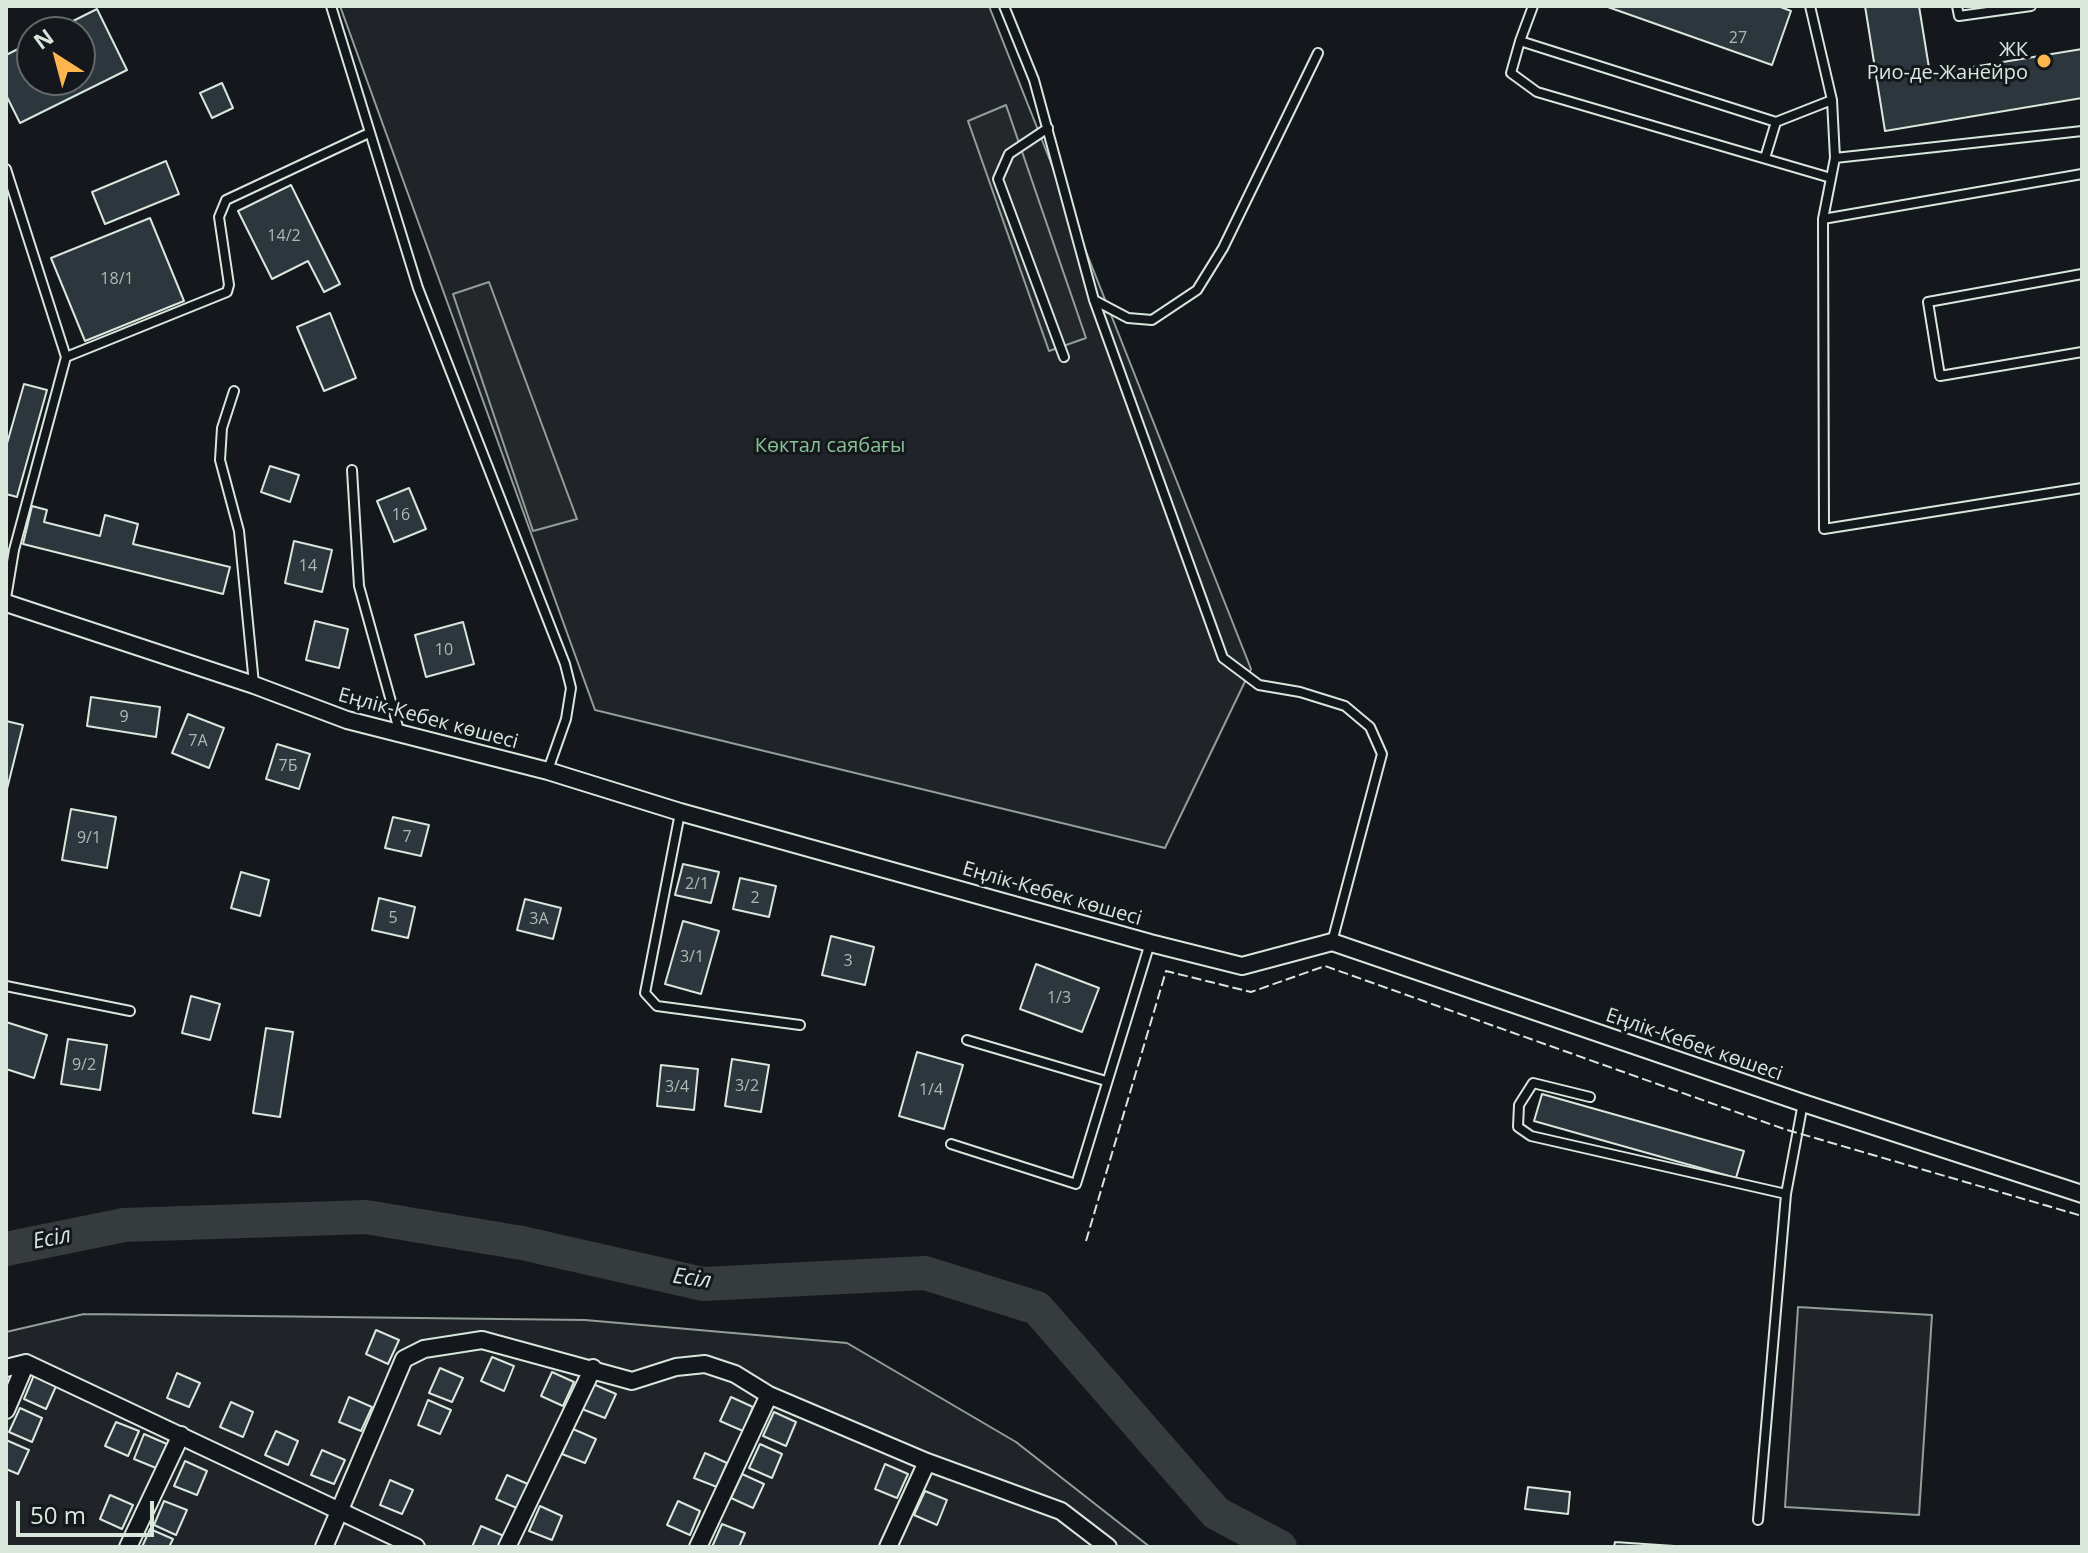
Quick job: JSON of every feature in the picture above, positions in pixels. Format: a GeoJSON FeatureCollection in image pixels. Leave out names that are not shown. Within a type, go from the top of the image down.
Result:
{"type":"FeatureCollection","features":[{"type":"Feature","properties":{"kind":"street","name":"Еңлік-Кебек көшесі"},"geometry":{"type":"LineString","coordinates":[[6,600],[347,720],[548,771],[680,812],[1150,943],[1242,966],[1332,942],[1803,1103],[2082,1194]]}},
{"type":"Feature","properties":{"kind":"street"},"geometry":{"type":"LineString","coordinates":[[324,1547],[404,1359],[424,1349],[482,1340],[632,1381],[676,1367],[705,1364],[735,1374],[769,1395],[927,1462],[1061,1511],[1083,1540],[1108,1547]]}},
{"type":"Feature","properties":{"kind":"street"},"geometry":{"type":"LineString","coordinates":[[6,1368],[26,1363],[416,1547]]}},
{"type":"Feature","properties":{"kind":"street"},"geometry":{"type":"LineString","coordinates":[[6,1410],[26,1363]]}},
{"type":"Feature","properties":{"kind":"street"},"geometry":{"type":"LineString","coordinates":[[507,1547],[593,1368]]}},
{"type":"Feature","properties":{"kind":"street"},"geometry":{"type":"LineString","coordinates":[[698,1547],[769,1395]]}},
{"type":"Feature","properties":{"kind":"street"},"geometry":{"type":"LineString","coordinates":[[128,1547],[181,1435]]}},
{"type":"Feature","properties":{"kind":"street"},"geometry":{"type":"LineString","coordinates":[[888,1547],[927,1462]]}},
{"type":"Feature","properties":{"kind":"lane"},"geometry":{"type":"LineString","coordinates":[[331,6],[418,288],[565,664],[571,688],[566,719],[548,771]]}},
{"type":"Feature","properties":{"kind":"lane"},"geometry":{"type":"LineString","coordinates":[[1004,6],[1034,80],[1094,300],[1223,658],[1259,685],[1300,692],[1345,706],[1370,727],[1382,754],[1332,942]]}},
{"type":"Feature","properties":{"kind":"lane"},"geometry":{"type":"LineString","coordinates":[[1533,6],[1511,73],[1537,92],[1831,178]]}},
{"type":"Feature","properties":{"kind":"lane"},"geometry":{"type":"LineString","coordinates":[[1810,6],[1832,100],[1835,158],[1823,219],[1824,529],[2082,488]]}},
{"type":"Feature","properties":{"kind":"lane"},"geometry":{"type":"LineString","coordinates":[[1957,6],[1959,16],[2031,6]]}},
{"type":"Feature","properties":{"kind":"lane"},"geometry":{"type":"LineString","coordinates":[[1520,41],[1776,122],[1832,100]]}},
{"type":"Feature","properties":{"kind":"lane"},"geometry":{"type":"LineString","coordinates":[[1094,300],[1128,318],[1152,320],[1197,290],[1223,248],[1318,53]]}},
{"type":"Feature","properties":{"kind":"lane"},"geometry":{"type":"LineString","coordinates":[[1765,158],[1776,122]]}},
{"type":"Feature","properties":{"kind":"lane"},"geometry":{"type":"LineString","coordinates":[[1048,128],[1009,154],[998,179],[1064,357]]}},
{"type":"Feature","properties":{"kind":"lane"},"geometry":{"type":"LineString","coordinates":[[1835,158],[2082,131]]}},
{"type":"Feature","properties":{"kind":"lane"},"geometry":{"type":"LineString","coordinates":[[66,357],[227,292],[229,285],[219,217],[226,200],[369,133]]}},
{"type":"Feature","properties":{"kind":"lane"},"geometry":{"type":"LineString","coordinates":[[6,169],[66,357],[14,550],[6,600]]}},
{"type":"Feature","properties":{"kind":"lane"},"geometry":{"type":"LineString","coordinates":[[1823,219],[2082,174]]}},
{"type":"Feature","properties":{"kind":"lane"},"geometry":{"type":"LineString","coordinates":[[2082,274],[1928,302],[1940,376],[2082,352]]}},
{"type":"Feature","properties":{"kind":"lane"},"geometry":{"type":"LineString","coordinates":[[234,391],[222,428],[220,460],[239,531],[254,685]]}},
{"type":"Feature","properties":{"kind":"lane"},"geometry":{"type":"LineString","coordinates":[[352,470],[359,586],[400,735]]}},
{"type":"Feature","properties":{"kind":"lane"},"geometry":{"type":"LineString","coordinates":[[680,812],[645,993],[657,1006],[800,1025]]}},
{"type":"Feature","properties":{"kind":"lane"},"geometry":{"type":"LineString","coordinates":[[951,1144],[1076,1184],[1150,943]]}},
{"type":"Feature","properties":{"kind":"lane"},"geometry":{"type":"LineString","coordinates":[[6,986],[130,1011]]}},
{"type":"Feature","properties":{"kind":"lane"},"geometry":{"type":"LineString","coordinates":[[967,1040],[1106,1081]]}},
{"type":"Feature","properties":{"kind":"lane"},"geometry":{"type":"LineString","coordinates":[[1590,1097],[1533,1083],[1519,1105],[1518,1127],[1531,1136],[1786,1194]]}},
{"type":"Feature","properties":{"kind":"lane"},"geometry":{"type":"LineString","coordinates":[[1758,1520],[1786,1194],[1803,1103]]}},
{"type":"Feature","properties":{"kind":"green space","name":"Көктал саябағы"},"geometry":{"type":"Polygon","coordinates":[[[340,6],[989,6],[1251,669],[1165,848],[595,710],[340,6]]]}},
{"type":"Feature","properties":{"kind":"green space"},"geometry":{"type":"Polygon","coordinates":[[[1798,1307],[1932,1315],[1919,1515],[1785,1507],[1798,1307]]]}},
{"type":"Feature","properties":{"kind":"green space"},"geometry":{"type":"Polygon","coordinates":[[[84,1314],[585,1320],[847,1343],[1016,1442],[1150,1547],[6,1547],[6,1332],[84,1314]]]}},
{"type":"Feature","properties":{"kind":"shaded area"},"geometry":{"type":"Polygon","coordinates":[[[1006,105],[1086,338],[1049,351],[968,121],[1006,105]]]}},
{"type":"Feature","properties":{"kind":"shaded area"},"geometry":{"type":"Polygon","coordinates":[[[489,282],[577,519],[533,531],[453,294],[489,282]]]}},
{"type":"Feature","properties":{"kind":"building"},"geometry":{"type":"Polygon","coordinates":[[[1605,6],[1778,6],[1791,11],[1772,65],[1605,6]]]}},
{"type":"Feature","properties":{"kind":"building","name":"ЖК Рио-де-Жанейро"},"geometry":{"type":"Polygon","coordinates":[[[1865,6],[1919,6],[1930,74],[2082,49],[2082,98],[1885,131],[1865,6]]]}},
{"type":"Feature","properties":{"kind":"building"},"geometry":{"type":"Polygon","coordinates":[[[97,9],[127,70],[96,85],[96,16],[83,16],[97,9]]]}},
{"type":"Feature","properties":{"kind":"building"},"geometry":{"type":"Polygon","coordinates":[[[16,50],[16,96],[75,96],[20,123],[6,95],[6,55],[16,50]]]}},
{"type":"Feature","properties":{"kind":"building"},"geometry":{"type":"Polygon","coordinates":[[[222,83],[233,108],[212,118],[200,93],[222,83]]]}},
{"type":"Feature","properties":{"kind":"building"},"geometry":{"type":"Polygon","coordinates":[[[166,161],[179,194],[105,224],[92,192],[166,161]]]}},
{"type":"Feature","properties":{"kind":"building"},"geometry":{"type":"Polygon","coordinates":[[[291,185],[340,284],[324,292],[308,261],[272,279],[238,211],[291,185]]]}},
{"type":"Feature","properties":{"kind":"building"},"geometry":{"type":"Polygon","coordinates":[[[150,218],[184,301],[85,341],[51,258],[150,218]]]}},
{"type":"Feature","properties":{"kind":"building"},"geometry":{"type":"Polygon","coordinates":[[[330,313],[356,378],[324,391],[297,327],[330,313]]]}},
{"type":"Feature","properties":{"kind":"building"},"geometry":{"type":"Polygon","coordinates":[[[24,384],[47,390],[17,497],[6,494],[6,447],[24,384]]]}},
{"type":"Feature","properties":{"kind":"building"},"geometry":{"type":"Polygon","coordinates":[[[270,466],[299,475],[290,502],[261,492],[270,466]]]}},
{"type":"Feature","properties":{"kind":"building"},"geometry":{"type":"Polygon","coordinates":[[[409,488],[426,529],[394,542],[377,501],[409,488]]]}},
{"type":"Feature","properties":{"kind":"building"},"geometry":{"type":"Polygon","coordinates":[[[32,506],[47,510],[44,522],[100,536],[105,515],[138,524],[133,544],[230,567],[223,594],[23,544],[32,506]]]}},
{"type":"Feature","properties":{"kind":"building"},"geometry":{"type":"Polygon","coordinates":[[[294,541],[332,550],[322,592],[285,583],[294,541]]]}},
{"type":"Feature","properties":{"kind":"building"},"geometry":{"type":"Polygon","coordinates":[[[315,621],[348,629],[339,668],[306,660],[315,621]]]}},
{"type":"Feature","properties":{"kind":"building"},"geometry":{"type":"Polygon","coordinates":[[[463,622],[474,664],[426,677],[415,635],[463,622]]]}},
{"type":"Feature","properties":{"kind":"building"},"geometry":{"type":"Polygon","coordinates":[[[91,697],[160,707],[156,737],[87,726],[91,697]]]}},
{"type":"Feature","properties":{"kind":"building"},"geometry":{"type":"Polygon","coordinates":[[[188,714],[224,728],[209,768],[172,753],[188,714]]]}},
{"type":"Feature","properties":{"kind":"building"},"geometry":{"type":"Polygon","coordinates":[[[6,721],[23,725],[6,793],[6,721]]]}},
{"type":"Feature","properties":{"kind":"building"},"geometry":{"type":"Polygon","coordinates":[[[277,744],[310,754],[299,789],[266,779],[277,744]]]}},
{"type":"Feature","properties":{"kind":"building"},"geometry":{"type":"Polygon","coordinates":[[[71,809],[116,817],[107,868],[62,860],[71,809]]]}},
{"type":"Feature","properties":{"kind":"building"},"geometry":{"type":"Polygon","coordinates":[[[393,817],[429,825],[421,856],[385,848],[393,817]]]}},
{"type":"Feature","properties":{"kind":"building"},"geometry":{"type":"Polygon","coordinates":[[[683,864],[719,872],[711,903],[675,895],[683,864]]]}},
{"type":"Feature","properties":{"kind":"building"},"geometry":{"type":"Polygon","coordinates":[[[241,872],[269,880],[260,916],[231,908],[241,872]]]}},
{"type":"Feature","properties":{"kind":"building"},"geometry":{"type":"Polygon","coordinates":[[[740,878],[776,886],[769,917],[733,909],[740,878]]]}},
{"type":"Feature","properties":{"kind":"building"},"geometry":{"type":"Polygon","coordinates":[[[379,898],[415,907],[408,938],[372,930],[379,898]]]}},
{"type":"Feature","properties":{"kind":"building"},"geometry":{"type":"Polygon","coordinates":[[[525,899],[561,908],[553,939],[517,930],[525,899]]]}},
{"type":"Feature","properties":{"kind":"building"},"geometry":{"type":"Polygon","coordinates":[[[683,921],[719,931],[701,994],[665,984],[683,921]]]}},
{"type":"Feature","properties":{"kind":"building"},"geometry":{"type":"Polygon","coordinates":[[[831,936],[874,947],[865,985],[822,975],[831,936]]]}},
{"type":"Feature","properties":{"kind":"building"},"geometry":{"type":"Polygon","coordinates":[[[1036,964],[1099,988],[1082,1032],[1020,1009],[1036,964]]]}},
{"type":"Feature","properties":{"kind":"building"},"geometry":{"type":"Polygon","coordinates":[[[191,996],[220,1004],[210,1040],[182,1033],[191,996]]]}},
{"type":"Feature","properties":{"kind":"building"},"geometry":{"type":"Polygon","coordinates":[[[6,1022],[47,1035],[34,1078],[6,1069],[6,1022]]]}},
{"type":"Feature","properties":{"kind":"building"},"geometry":{"type":"Polygon","coordinates":[[[266,1028],[293,1032],[280,1117],[253,1113],[266,1028]]]}},
{"type":"Feature","properties":{"kind":"building"},"geometry":{"type":"Polygon","coordinates":[[[68,1039],[107,1045],[100,1090],[61,1084],[68,1039]]]}},
{"type":"Feature","properties":{"kind":"building"},"geometry":{"type":"Polygon","coordinates":[[[917,1052],[963,1065],[944,1129],[899,1116],[917,1052]]]}},
{"type":"Feature","properties":{"kind":"building"},"geometry":{"type":"Polygon","coordinates":[[[732,1059],[769,1065],[761,1112],[725,1106],[732,1059]]]}},
{"type":"Feature","properties":{"kind":"building"},"geometry":{"type":"Polygon","coordinates":[[[661,1065],[698,1069],[694,1110],[657,1106],[661,1065]]]}},
{"type":"Feature","properties":{"kind":"building"},"geometry":{"type":"Polygon","coordinates":[[[1542,1094],[1744,1151],[1736,1178],[1534,1121],[1542,1094]]]}},
{"type":"Feature","properties":{"kind":"building"},"geometry":{"type":"Polygon","coordinates":[[[376,1330],[399,1340],[388,1364],[366,1354],[376,1330]]]}},
{"type":"Feature","properties":{"kind":"building"},"geometry":{"type":"Polygon","coordinates":[[[492,1357],[514,1366],[504,1391],[481,1381],[492,1357]]]}},
{"type":"Feature","properties":{"kind":"building"},"geometry":{"type":"Polygon","coordinates":[[[440,1368],[463,1378],[452,1402],[429,1393],[440,1368]]]}},
{"type":"Feature","properties":{"kind":"building"},"geometry":{"type":"Polygon","coordinates":[[[552,1372],[574,1382],[563,1406],[541,1396],[552,1372]]]}},
{"type":"Feature","properties":{"kind":"building"},"geometry":{"type":"Polygon","coordinates":[[[177,1373],[200,1383],[189,1407],[167,1398],[177,1373]]]}},
{"type":"Feature","properties":{"kind":"building"},"geometry":{"type":"Polygon","coordinates":[[[34,1375],[57,1384],[46,1409],[24,1399],[34,1375]]]}},
{"type":"Feature","properties":{"kind":"building"},"geometry":{"type":"Polygon","coordinates":[[[593,1384],[616,1394],[605,1418],[582,1409],[593,1384]]]}},
{"type":"Feature","properties":{"kind":"building"},"geometry":{"type":"Polygon","coordinates":[[[349,1397],[372,1407],[361,1431],[339,1422],[349,1397]]]}},
{"type":"Feature","properties":{"kind":"building"},"geometry":{"type":"Polygon","coordinates":[[[731,1397],[753,1407],[743,1431],[720,1421],[731,1397]]]}},
{"type":"Feature","properties":{"kind":"building"},"geometry":{"type":"Polygon","coordinates":[[[428,1400],[451,1410],[440,1434],[418,1425],[428,1400]]]}},
{"type":"Feature","properties":{"kind":"building"},"geometry":{"type":"Polygon","coordinates":[[[231,1402],[253,1412],[243,1437],[220,1427],[231,1402]]]}},
{"type":"Feature","properties":{"kind":"building"},"geometry":{"type":"Polygon","coordinates":[[[20,1408],[42,1418],[32,1442],[9,1432],[20,1408]]]}},
{"type":"Feature","properties":{"kind":"building"},"geometry":{"type":"Polygon","coordinates":[[[774,1412],[796,1422],[786,1446],[763,1436],[774,1412]]]}},
{"type":"Feature","properties":{"kind":"building"},"geometry":{"type":"Polygon","coordinates":[[[116,1422],[139,1431],[128,1456],[105,1446],[116,1422]]]}},
{"type":"Feature","properties":{"kind":"building"},"geometry":{"type":"Polygon","coordinates":[[[573,1429],[596,1439],[585,1463],[562,1454],[573,1429]]]}},
{"type":"Feature","properties":{"kind":"building"},"geometry":{"type":"Polygon","coordinates":[[[276,1431],[298,1441],[288,1465],[265,1455],[276,1431]]]}},
{"type":"Feature","properties":{"kind":"building"},"geometry":{"type":"Polygon","coordinates":[[[144,1434],[167,1444],[156,1468],[134,1459],[144,1434]]]}},
{"type":"Feature","properties":{"kind":"building"},"geometry":{"type":"Polygon","coordinates":[[[6,1440],[29,1450],[18,1474],[6,1469],[6,1440]]]}},
{"type":"Feature","properties":{"kind":"building"},"geometry":{"type":"Polygon","coordinates":[[[760,1444],[782,1454],[772,1478],[749,1468],[760,1444]]]}},
{"type":"Feature","properties":{"kind":"building"},"geometry":{"type":"Polygon","coordinates":[[[322,1450],[345,1460],[334,1484],[311,1475],[322,1450]]]}},
{"type":"Feature","properties":{"kind":"building"},"geometry":{"type":"Polygon","coordinates":[[[705,1453],[727,1463],[717,1487],[694,1478],[705,1453]]]}},
{"type":"Feature","properties":{"kind":"building"},"geometry":{"type":"Polygon","coordinates":[[[185,1461],[207,1471],[197,1495],[174,1486],[185,1461]]]}},
{"type":"Feature","properties":{"kind":"building"},"geometry":{"type":"Polygon","coordinates":[[[885,1464],[908,1474],[897,1498],[875,1489],[885,1464]]]}},
{"type":"Feature","properties":{"kind":"building"},"geometry":{"type":"Polygon","coordinates":[[[742,1474],[764,1484],[753,1508],[731,1498],[742,1474]]]}},
{"type":"Feature","properties":{"kind":"building"},"geometry":{"type":"Polygon","coordinates":[[[507,1475],[530,1485],[519,1509],[496,1499],[507,1475]]]}},
{"type":"Feature","properties":{"kind":"building"},"geometry":{"type":"Polygon","coordinates":[[[390,1480],[413,1490],[402,1514],[380,1505],[390,1480]]]}},
{"type":"Feature","properties":{"kind":"building"},"geometry":{"type":"Polygon","coordinates":[[[1528,1487],[1570,1492],[1568,1514],[1525,1509],[1528,1487]]]}},
{"type":"Feature","properties":{"kind":"building"},"geometry":{"type":"Polygon","coordinates":[[[925,1491],[947,1500],[937,1525],[914,1515],[925,1491]]]}},
{"type":"Feature","properties":{"kind":"building"},"geometry":{"type":"Polygon","coordinates":[[[110,1495],[133,1505],[122,1529],[100,1519],[110,1495]]]}},
{"type":"Feature","properties":{"kind":"building"},"geometry":{"type":"Polygon","coordinates":[[[164,1501],[187,1510],[176,1535],[154,1525],[164,1501]]]}},
{"type":"Feature","properties":{"kind":"building"},"geometry":{"type":"Polygon","coordinates":[[[678,1501],[700,1511],[690,1535],[667,1525],[678,1501]]]}},
{"type":"Feature","properties":{"kind":"building"},"geometry":{"type":"Polygon","coordinates":[[[540,1506],[562,1516],[552,1540],[529,1531],[540,1506]]]}},
{"type":"Feature","properties":{"kind":"building"},"geometry":{"type":"Polygon","coordinates":[[[722,1524],[745,1533],[739,1547],[712,1547],[722,1524]]]}},
{"type":"Feature","properties":{"kind":"building"},"geometry":{"type":"Polygon","coordinates":[[[481,1526],[504,1536],[499,1547],[472,1547],[481,1526]]]}},
{"type":"Feature","properties":{"kind":"building"},"geometry":{"type":"Polygon","coordinates":[[[150,1529],[173,1539],[169,1547],[142,1547],[150,1529]]]}},
{"type":"Feature","properties":{"kind":"building"},"geometry":{"type":"Polygon","coordinates":[[[1615,1542],[1689,1547],[1614,1547],[1615,1542]]]}},
{"type":"Feature","properties":{"kind":"waterway","name":"Есіл"},"geometry":{"type":"LineString","coordinates":[[6,1249],[124,1225],[366,1217],[522,1243],[703,1284],[925,1273],[1037,1308],[1216,1513],[1280,1547]]}},
{"type":"Feature","properties":{"kind":"fence"},"geometry":{"type":"LineString","coordinates":[[1086,1241],[1166,971],[1251,992],[1325,966],[1784,1129],[2082,1216]]}},
{"type":"Feature","properties":{"kind":"place","name":"ЖК Рио-де-Жанейро"},"geometry":{"type":"Point","coordinates":[2044,61]}}]}
